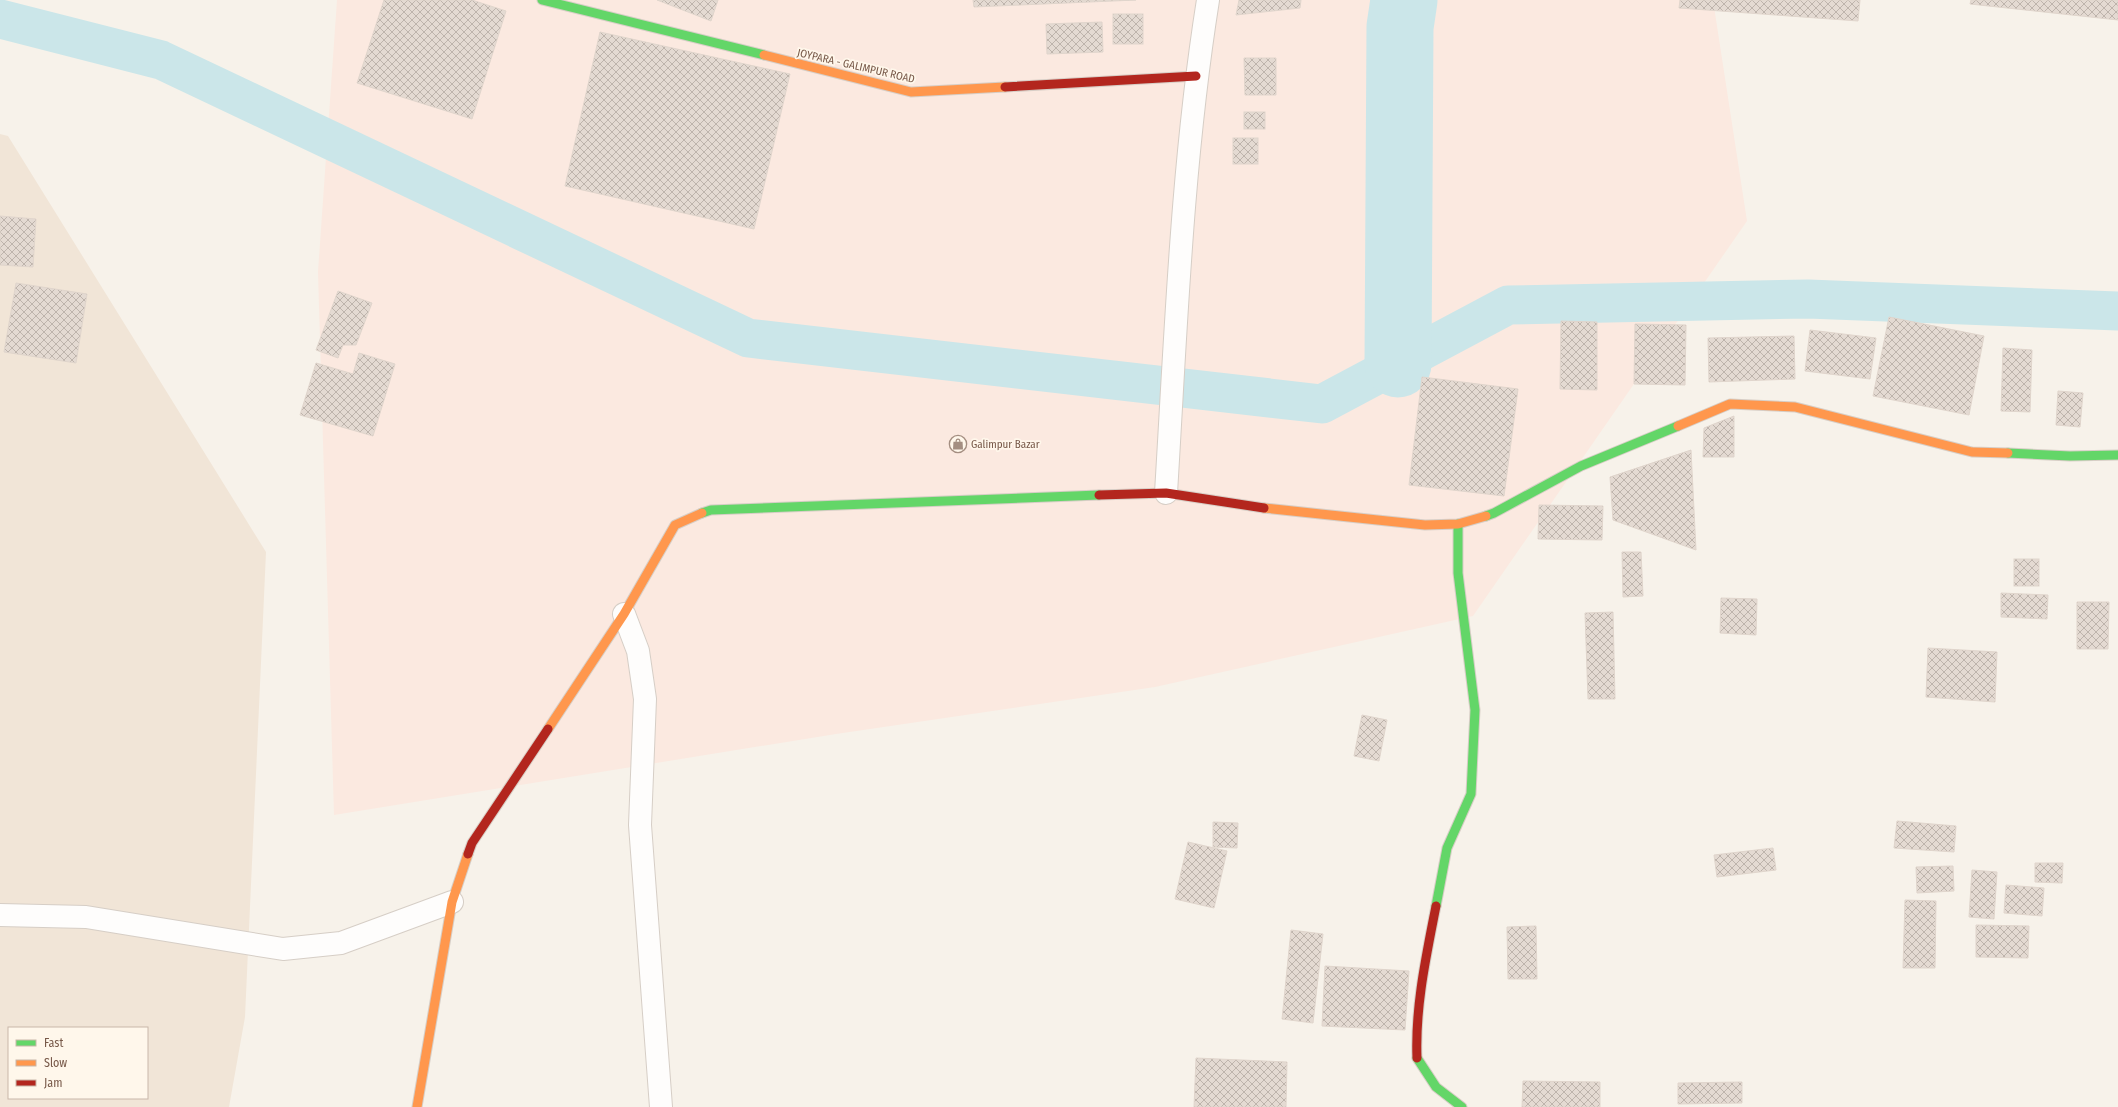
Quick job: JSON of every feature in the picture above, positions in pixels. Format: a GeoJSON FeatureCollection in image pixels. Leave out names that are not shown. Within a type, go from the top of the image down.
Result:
{"type":"FeatureCollection","features":[{"type":"Feature","properties":{"kind":"street","name":"JOYPARA - GALIMPUR ROAD"},"geometry":{"type":"LineString","coordinates":[[542,0],[911,92],[1196,76]]}},
{"type":"Feature","properties":{"kind":"street"},"geometry":{"type":"LineString","coordinates":[[1166,493],[1176,302],[1196,76],[1208,0]]}},
{"type":"Feature","properties":{"kind":"street"},"geometry":{"type":"LineString","coordinates":[[417,1107],[452,902],[472,844],[624,614],[675,525],[692,516],[711,510],[1166,493],[1276,510],[1425,525],[1458,524],[1494,513],[1581,466],[1730,404],[1795,407],[1972,452],[2070,456],[2118,455]]}},
{"type":"Feature","properties":{"kind":"street"},"geometry":{"type":"LineString","coordinates":[[1458,524],[1458,573],[1475,710],[1471,794],[1447,848],[1422,979],[1416,1026],[1417,1061],[1436,1087],[1462,1107]]}},
{"type":"Feature","properties":{"kind":"street"},"geometry":{"type":"LineString","coordinates":[[624,614],[638,651],[646,699],[640,825],[661,1107]]}},
{"type":"Feature","properties":{"kind":"street"},"geometry":{"type":"LineString","coordinates":[[0,915],[86,917],[283,949],[341,943],[452,902]]}},
{"type":"Feature","properties":{"kind":"shaded area","name":"Galimpur Bazar"},"geometry":{"type":"Polygon","coordinates":[[[337,0],[1713,0],[1747,221],[1473,616],[1155,687],[836,734],[334,815],[318,272],[337,0]]]}},
{"type":"Feature","properties":{"kind":"shaded area"},"geometry":{"type":"Polygon","coordinates":[[[0,134],[8,136],[266,552],[245,1017],[229,1107],[0,1107],[0,134]]]}},
{"type":"Feature","properties":{"kind":"building"},"geometry":{"type":"Polygon","coordinates":[[[384,0],[472,0],[506,11],[472,119],[357,83],[384,0]]]}},
{"type":"Feature","properties":{"kind":"building"},"geometry":{"type":"Polygon","coordinates":[[[657,0],[718,0],[711,21],[657,0]]]}},
{"type":"Feature","properties":{"kind":"building"},"geometry":{"type":"Polygon","coordinates":[[[973,0],[1136,0],[974,7],[973,0]]]}},
{"type":"Feature","properties":{"kind":"building"},"geometry":{"type":"Polygon","coordinates":[[[1239,0],[1301,0],[1300,8],[1236,15],[1239,0]]]}},
{"type":"Feature","properties":{"kind":"building"},"geometry":{"type":"Polygon","coordinates":[[[1680,0],[1860,0],[1858,21],[1679,8],[1680,0]]]}},
{"type":"Feature","properties":{"kind":"building"},"geometry":{"type":"Polygon","coordinates":[[[1971,0],[2118,0],[2118,20],[1970,4],[1971,0]]]}},
{"type":"Feature","properties":{"kind":"building"},"geometry":{"type":"Polygon","coordinates":[[[1113,14],[1143,14],[1143,44],[1113,44],[1113,14]]]}},
{"type":"Feature","properties":{"kind":"building"},"geometry":{"type":"Polygon","coordinates":[[[1102,22],[1103,52],[1047,54],[1046,24],[1102,22]]]}},
{"type":"Feature","properties":{"kind":"building"},"geometry":{"type":"Polygon","coordinates":[[[600,32],[790,74],[754,229],[565,186],[600,32]]]}},
{"type":"Feature","properties":{"kind":"building"},"geometry":{"type":"Polygon","coordinates":[[[1244,58],[1276,58],[1276,95],[1245,95],[1244,58]]]}},
{"type":"Feature","properties":{"kind":"building"},"geometry":{"type":"Polygon","coordinates":[[[1244,112],[1265,112],[1265,129],[1244,129],[1244,112]]]}},
{"type":"Feature","properties":{"kind":"building"},"geometry":{"type":"Polygon","coordinates":[[[1233,138],[1258,138],[1258,164],[1233,164],[1233,138]]]}},
{"type":"Feature","properties":{"kind":"building"},"geometry":{"type":"Polygon","coordinates":[[[0,216],[36,219],[33,267],[0,265],[0,216]]]}},
{"type":"Feature","properties":{"kind":"building"},"geometry":{"type":"Polygon","coordinates":[[[16,283],[87,294],[76,363],[4,352],[16,283]]]}},
{"type":"Feature","properties":{"kind":"building"},"geometry":{"type":"Polygon","coordinates":[[[338,291],[372,303],[356,345],[343,345],[338,358],[316,350],[338,291]]]}},
{"type":"Feature","properties":{"kind":"building"},"geometry":{"type":"Polygon","coordinates":[[[1889,317],[1984,336],[1969,415],[1873,396],[1889,317]]]}},
{"type":"Feature","properties":{"kind":"building"},"geometry":{"type":"Polygon","coordinates":[[[1561,321],[1597,322],[1597,390],[1560,389],[1561,321]]]}},
{"type":"Feature","properties":{"kind":"building"},"geometry":{"type":"Polygon","coordinates":[[[1635,324],[1686,325],[1685,385],[1634,384],[1635,324]]]}},
{"type":"Feature","properties":{"kind":"building"},"geometry":{"type":"Polygon","coordinates":[[[1810,330],[1876,338],[1870,379],[1805,371],[1810,330]]]}},
{"type":"Feature","properties":{"kind":"building"},"geometry":{"type":"Polygon","coordinates":[[[1794,336],[1795,379],[1709,382],[1708,338],[1794,336]]]}},
{"type":"Feature","properties":{"kind":"building"},"geometry":{"type":"Polygon","coordinates":[[[2003,348],[2032,350],[2030,412],[2001,411],[2003,348]]]}},
{"type":"Feature","properties":{"kind":"building"},"geometry":{"type":"Polygon","coordinates":[[[359,353],[395,364],[373,436],[300,415],[316,363],[353,374],[359,353]]]}},
{"type":"Feature","properties":{"kind":"building"},"geometry":{"type":"Polygon","coordinates":[[[1422,377],[1518,389],[1504,496],[1409,485],[1422,377]]]}},
{"type":"Feature","properties":{"kind":"building"},"geometry":{"type":"Polygon","coordinates":[[[2058,391],[2083,393],[2080,427],[2056,425],[2058,391]]]}},
{"type":"Feature","properties":{"kind":"building"},"geometry":{"type":"Polygon","coordinates":[[[1734,416],[1734,457],[1703,457],[1704,428],[1734,416]]]}},
{"type":"Feature","properties":{"kind":"building"},"geometry":{"type":"Polygon","coordinates":[[[1691,450],[1696,550],[1613,520],[1610,477],[1691,450]]]}},
{"type":"Feature","properties":{"kind":"building"},"geometry":{"type":"Polygon","coordinates":[[[1539,505],[1603,506],[1602,540],[1538,539],[1539,505]]]}},
{"type":"Feature","properties":{"kind":"building"},"geometry":{"type":"Polygon","coordinates":[[[1622,552],[1641,552],[1643,596],[1623,597],[1622,552]]]}},
{"type":"Feature","properties":{"kind":"building"},"geometry":{"type":"Polygon","coordinates":[[[2014,559],[2039,559],[2039,586],[2014,586],[2014,559]]]}},
{"type":"Feature","properties":{"kind":"building"},"geometry":{"type":"Polygon","coordinates":[[[2001,593],[2048,595],[2047,619],[2001,617],[2001,593]]]}},
{"type":"Feature","properties":{"kind":"building"},"geometry":{"type":"Polygon","coordinates":[[[1721,598],[1757,599],[1756,635],[1720,633],[1721,598]]]}},
{"type":"Feature","properties":{"kind":"building"},"geometry":{"type":"Polygon","coordinates":[[[2077,602],[2109,602],[2108,649],[2077,649],[2077,602]]]}},
{"type":"Feature","properties":{"kind":"building"},"geometry":{"type":"Polygon","coordinates":[[[1613,612],[1615,699],[1588,699],[1585,613],[1613,612]]]}},
{"type":"Feature","properties":{"kind":"building"},"geometry":{"type":"Polygon","coordinates":[[[1928,648],[1997,652],[1995,702],[1926,697],[1928,648]]]}},
{"type":"Feature","properties":{"kind":"building"},"geometry":{"type":"Polygon","coordinates":[[[1362,715],[1387,720],[1379,761],[1354,756],[1362,715]]]}},
{"type":"Feature","properties":{"kind":"building"},"geometry":{"type":"Polygon","coordinates":[[[1897,821],[1956,826],[1954,852],[1894,848],[1897,821]]]}},
{"type":"Feature","properties":{"kind":"building"},"geometry":{"type":"Polygon","coordinates":[[[1213,822],[1238,823],[1237,848],[1213,847],[1213,822]]]}},
{"type":"Feature","properties":{"kind":"building"},"geometry":{"type":"Polygon","coordinates":[[[1188,842],[1227,851],[1214,908],[1175,899],[1188,842]]]}},
{"type":"Feature","properties":{"kind":"building"},"geometry":{"type":"Polygon","coordinates":[[[1773,848],[1776,870],[1717,877],[1714,855],[1773,848]]]}},
{"type":"Feature","properties":{"kind":"building"},"geometry":{"type":"Polygon","coordinates":[[[2035,863],[2063,863],[2062,883],[2035,882],[2035,863]]]}},
{"type":"Feature","properties":{"kind":"building"},"geometry":{"type":"Polygon","coordinates":[[[1953,866],[1954,891],[1917,893],[1916,867],[1953,866]]]}},
{"type":"Feature","properties":{"kind":"building"},"geometry":{"type":"Polygon","coordinates":[[[1972,870],[1997,872],[1994,919],[1969,917],[1972,870]]]}},
{"type":"Feature","properties":{"kind":"building"},"geometry":{"type":"Polygon","coordinates":[[[2006,885],[2044,888],[2042,916],[2004,913],[2006,885]]]}},
{"type":"Feature","properties":{"kind":"building"},"geometry":{"type":"Polygon","coordinates":[[[1905,900],[1936,901],[1935,968],[1903,968],[1905,900]]]}},
{"type":"Feature","properties":{"kind":"building"},"geometry":{"type":"Polygon","coordinates":[[[1976,925],[2029,926],[2028,958],[1976,957],[1976,925]]]}},
{"type":"Feature","properties":{"kind":"building"},"geometry":{"type":"Polygon","coordinates":[[[1536,926],[1537,979],[1508,979],[1507,927],[1536,926]]]}},
{"type":"Feature","properties":{"kind":"building"},"geometry":{"type":"Polygon","coordinates":[[[1291,930],[1323,934],[1313,1023],[1282,1019],[1291,930]]]}},
{"type":"Feature","properties":{"kind":"building"},"geometry":{"type":"Polygon","coordinates":[[[1325,966],[1409,971],[1405,1030],[1322,1026],[1325,966]]]}},
{"type":"Feature","properties":{"kind":"building"},"geometry":{"type":"Polygon","coordinates":[[[1196,1058],[1287,1062],[1286,1107],[1194,1107],[1196,1058]]]}},
{"type":"Feature","properties":{"kind":"building"},"geometry":{"type":"Polygon","coordinates":[[[1523,1081],[1600,1082],[1600,1107],[1522,1107],[1523,1081]]]}},
{"type":"Feature","properties":{"kind":"building"},"geometry":{"type":"Polygon","coordinates":[[[1742,1082],[1742,1103],[1678,1104],[1678,1083],[1742,1082]]]}},
{"type":"Feature","properties":{"kind":"waterway"},"geometry":{"type":"LineString","coordinates":[[1398,364],[1400,27],[1404,0]]}},
{"type":"Feature","properties":{"kind":"waterway"},"geometry":{"type":"LineString","coordinates":[[0,19],[161,60],[748,338],[1322,404],[1508,305],[1808,299],[2118,311]]}},
{"type":"Feature","properties":{"kind":"traffic: fast"},"geometry":{"type":"LineString","coordinates":[[542,0],[764,55]]}},
{"type":"Feature","properties":{"kind":"traffic: fast"},"geometry":{"type":"LineString","coordinates":[[1486,516],[1581,466],[1678,426]]}},
{"type":"Feature","properties":{"kind":"traffic: fast"},"geometry":{"type":"LineString","coordinates":[[2008,453],[2070,456],[2118,455]]}},
{"type":"Feature","properties":{"kind":"traffic: fast"},"geometry":{"type":"LineString","coordinates":[[702,513],[711,510],[1099,495]]}},
{"type":"Feature","properties":{"kind":"traffic: fast"},"geometry":{"type":"LineString","coordinates":[[1436,906],[1447,848],[1471,794],[1475,710],[1458,573],[1458,524]]}},
{"type":"Feature","properties":{"kind":"traffic: fast"},"geometry":{"type":"LineString","coordinates":[[1417,1058],[1436,1087],[1462,1107]]}},
{"type":"Feature","properties":{"kind":"traffic: slow"},"geometry":{"type":"LineString","coordinates":[[764,55],[911,92],[1005,87]]}},
{"type":"Feature","properties":{"kind":"traffic: slow"},"geometry":{"type":"LineString","coordinates":[[1678,426],[1730,404],[1795,407],[1972,452],[2008,453]]}},
{"type":"Feature","properties":{"kind":"traffic: slow"},"geometry":{"type":"LineString","coordinates":[[1264,508],[1425,525],[1458,524],[1486,516]]}},
{"type":"Feature","properties":{"kind":"traffic: slow"},"geometry":{"type":"LineString","coordinates":[[548,729],[624,614],[675,525],[702,513]]}},
{"type":"Feature","properties":{"kind":"traffic: slow"},"geometry":{"type":"LineString","coordinates":[[417,1107],[452,902],[468,854]]}},
{"type":"Feature","properties":{"kind":"traffic: jam"},"geometry":{"type":"LineString","coordinates":[[1005,87],[1196,76]]}},
{"type":"Feature","properties":{"kind":"traffic: jam"},"geometry":{"type":"LineString","coordinates":[[1099,495],[1166,493],[1264,508]]}},
{"type":"Feature","properties":{"kind":"traffic: jam"},"geometry":{"type":"LineString","coordinates":[[468,854],[472,843],[548,729]]}},
{"type":"Feature","properties":{"kind":"traffic: jam"},"geometry":{"type":"LineString","coordinates":[[1417,1058],[1419,1001],[1436,906]]}},
{"type":"Feature","properties":{"kind":"place","name":"Galimpur Bazar"},"geometry":{"type":"Point","coordinates":[958,444]}}]}
